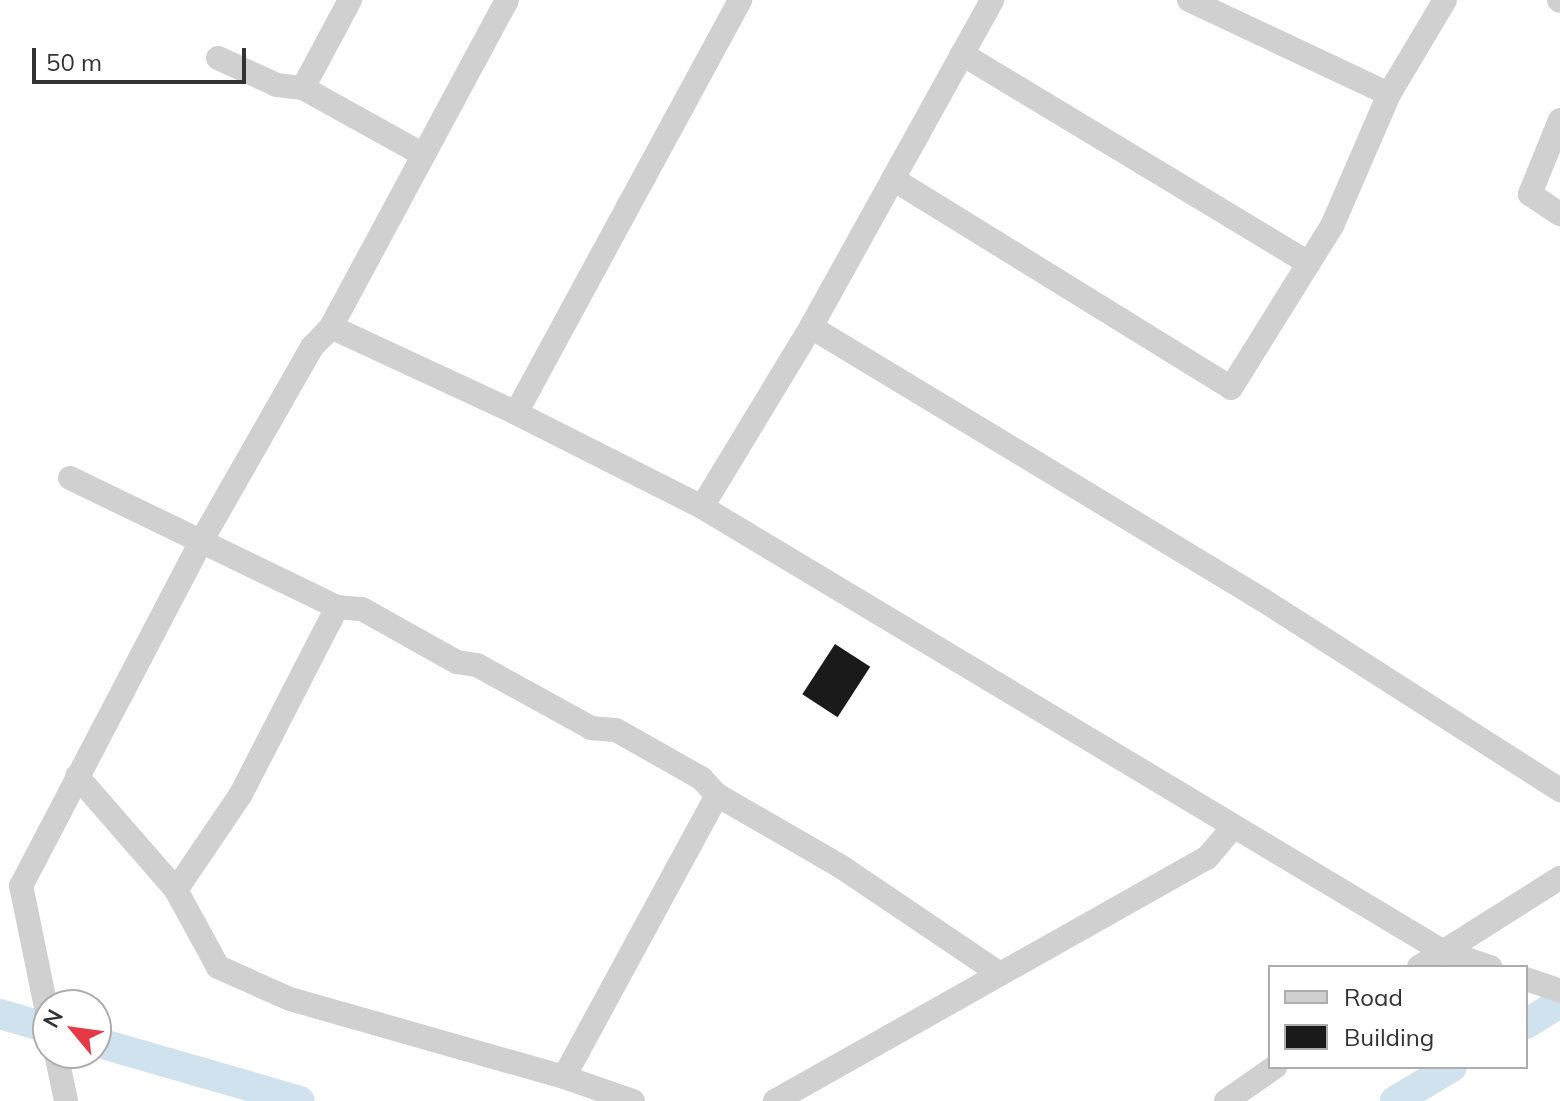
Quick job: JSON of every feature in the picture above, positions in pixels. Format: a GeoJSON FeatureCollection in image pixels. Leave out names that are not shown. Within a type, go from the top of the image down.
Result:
{"type":"FeatureCollection","features":[{"type":"Feature","properties":{"kind":"street"},"geometry":{"type":"LineString","coordinates":[[303,88],[350,0]]}},
{"type":"Feature","properties":{"kind":"street"},"geometry":{"type":"LineString","coordinates":[[42,989],[21,886],[202,540],[312,347],[331,327],[507,0]]}},
{"type":"Feature","properties":{"kind":"street"},"geometry":{"type":"LineString","coordinates":[[516,413],[740,0]]}},
{"type":"Feature","properties":{"kind":"street"},"geometry":{"type":"LineString","coordinates":[[702,507],[811,327],[992,0]]}},
{"type":"Feature","properties":{"kind":"street"},"geometry":{"type":"LineString","coordinates":[[1189,0],[1389,94]]}},
{"type":"Feature","properties":{"kind":"street"},"geometry":{"type":"LineString","coordinates":[[893,179],[1231,388],[1332,226],[1389,94],[1445,0]]}},
{"type":"Feature","properties":{"kind":"street"},"geometry":{"type":"LineString","coordinates":[[962,54],[1309,263]]}},
{"type":"Feature","properties":{"kind":"street"},"geometry":{"type":"LineString","coordinates":[[218,58],[277,85],[303,88],[422,154]]}},
{"type":"Feature","properties":{"kind":"street"},"geometry":{"type":"LineString","coordinates":[[1560,120],[1530,194],[1560,214]]}},
{"type":"Feature","properties":{"kind":"street"},"geometry":{"type":"LineString","coordinates":[[331,327],[516,413],[702,507],[1442,951],[1484,965]]}},
{"type":"Feature","properties":{"kind":"street"},"geometry":{"type":"LineString","coordinates":[[811,327],[1263,600],[1560,790]]}},
{"type":"Feature","properties":{"kind":"street"},"geometry":{"type":"LineString","coordinates":[[70,478],[337,607],[362,609],[457,662],[477,665],[591,728],[616,730],[701,778],[717,795],[840,866],[1000,974]]}},
{"type":"Feature","properties":{"kind":"street"},"geometry":{"type":"LineString","coordinates":[[176,890],[241,794],[337,607]]}},
{"type":"Feature","properties":{"kind":"street"},"geometry":{"type":"LineString","coordinates":[[77,776],[176,890],[218,967],[290,999],[564,1077],[633,1101]]}},
{"type":"Feature","properties":{"kind":"street"},"geometry":{"type":"LineString","coordinates":[[564,1077],[717,795]]}},
{"type":"Feature","properties":{"kind":"street"},"geometry":{"type":"LineString","coordinates":[[775,1101],[1207,858],[1233,827]]}},
{"type":"Feature","properties":{"kind":"street"},"geometry":{"type":"LineString","coordinates":[[1422,965],[1560,878]]}},
{"type":"Feature","properties":{"kind":"street"},"geometry":{"type":"LineString","coordinates":[[1528,980],[1560,991]]}},
{"type":"Feature","properties":{"kind":"street"},"geometry":{"type":"LineString","coordinates":[[59,1069],[66,1101]]}},
{"type":"Feature","properties":{"kind":"street"},"geometry":{"type":"LineString","coordinates":[[1226,1101],[1272,1069]]}},
{"type":"Feature","properties":{"kind":"building"},"geometry":{"type":"Polygon","coordinates":[[[835,644],[870,667],[838,717],[802,694],[835,644]]]}},
{"type":"Feature","properties":{"kind":"waterway"},"geometry":{"type":"LineString","coordinates":[[1528,1023],[1560,1003]]}},
{"type":"Feature","properties":{"kind":"waterway"},"geometry":{"type":"LineString","coordinates":[[0,1014],[32,1023]]}},
{"type":"Feature","properties":{"kind":"waterway"},"geometry":{"type":"LineString","coordinates":[[112,1047],[300,1101]]}},
{"type":"Feature","properties":{"kind":"waterway"},"geometry":{"type":"LineString","coordinates":[[1395,1101],[1449,1069]]}}]}
